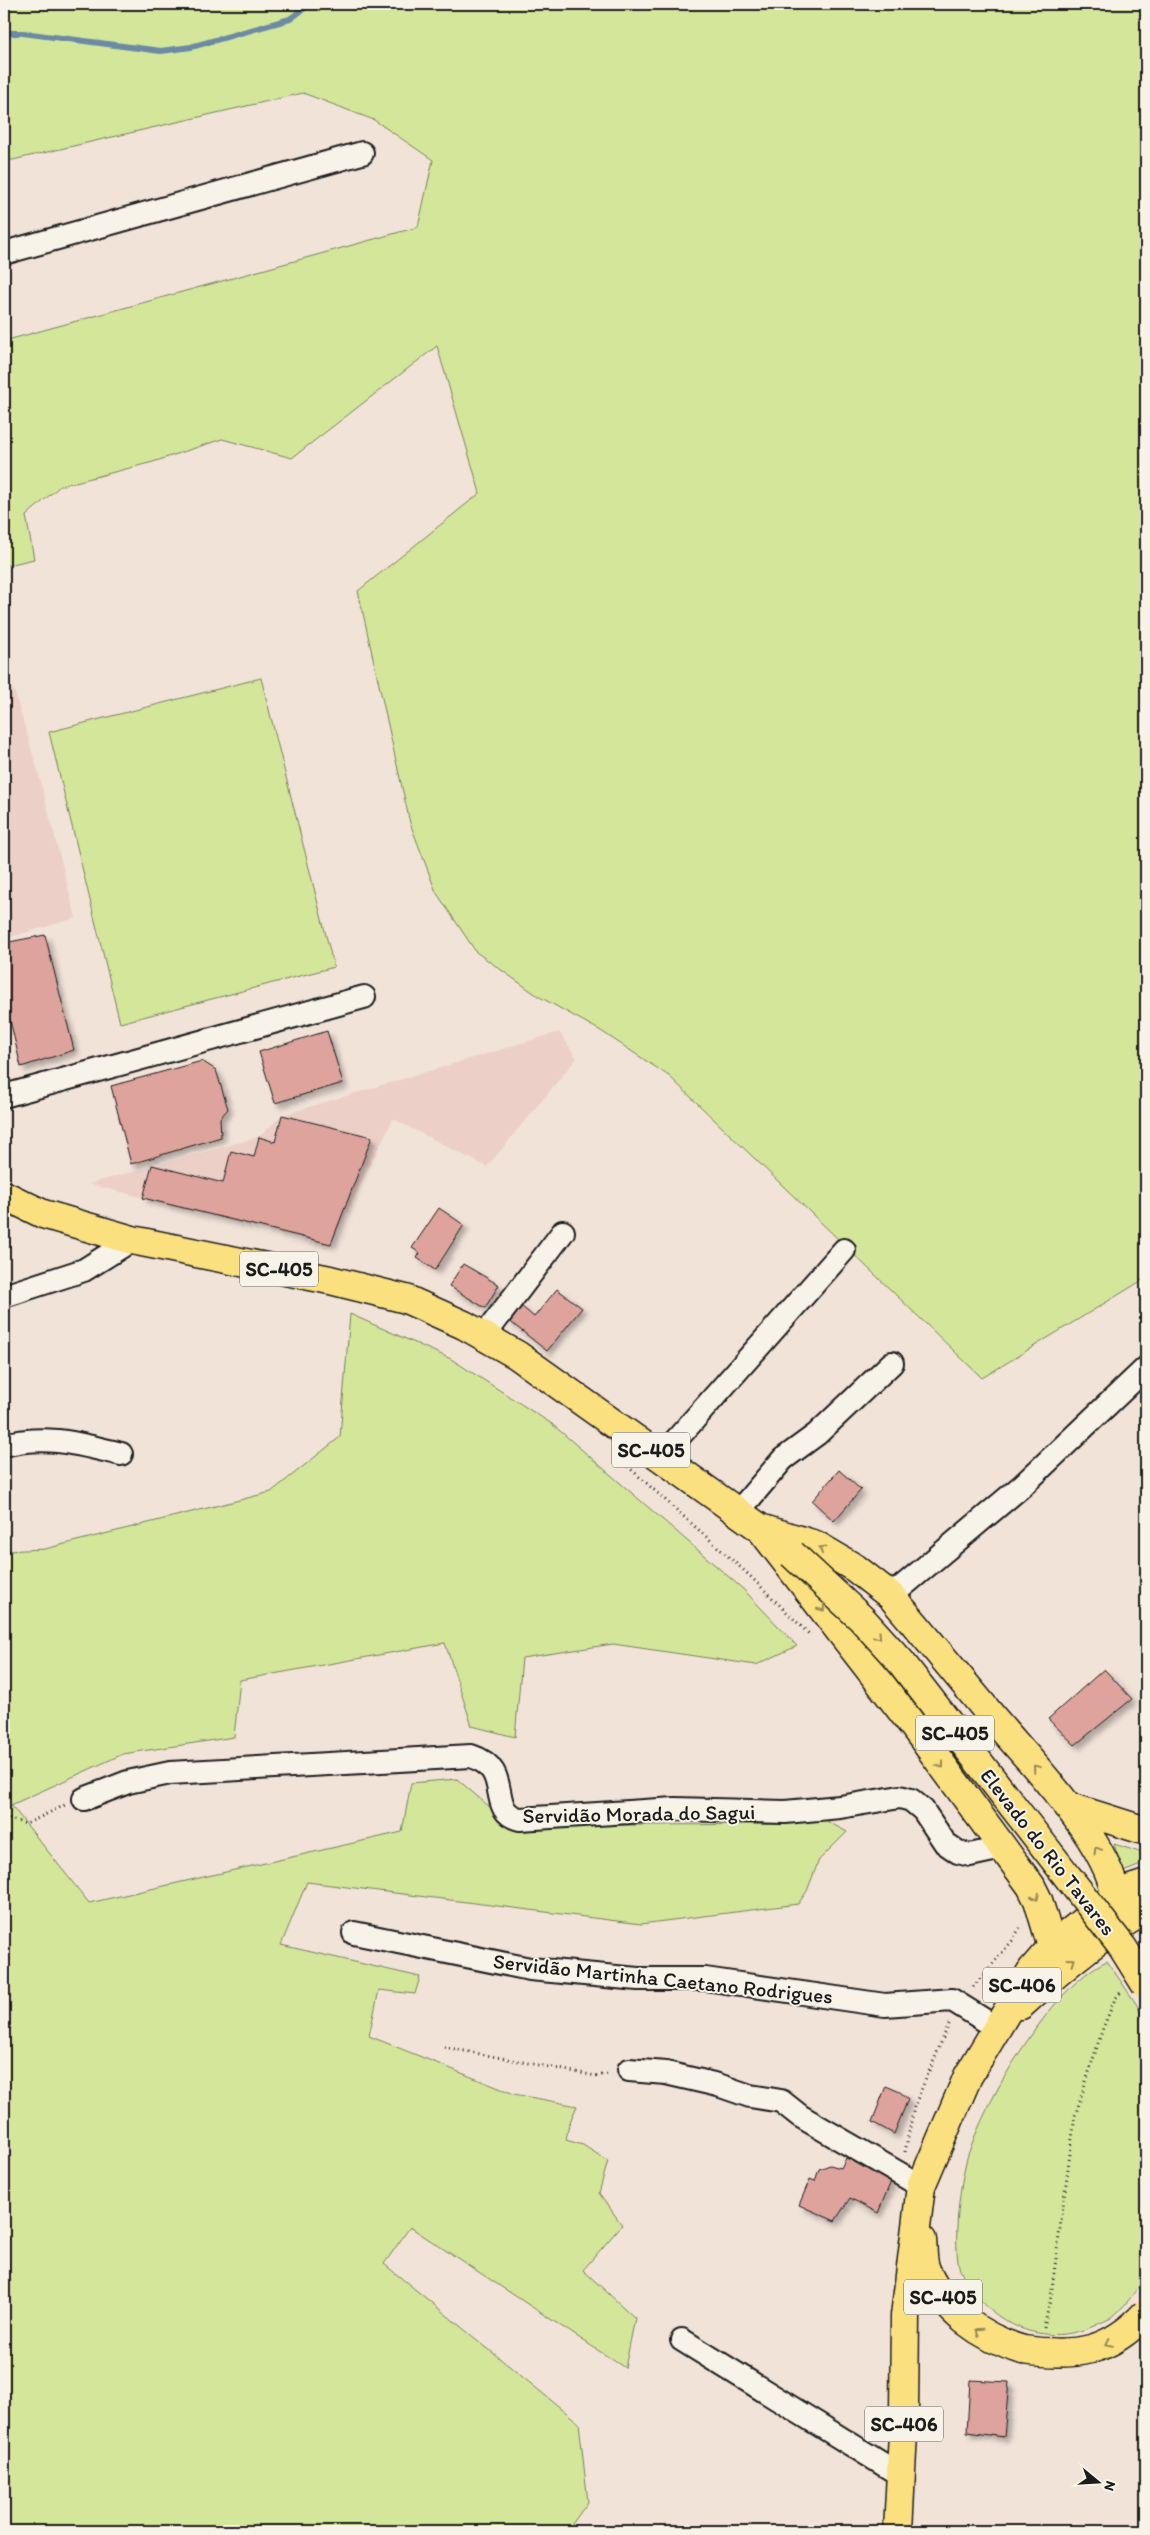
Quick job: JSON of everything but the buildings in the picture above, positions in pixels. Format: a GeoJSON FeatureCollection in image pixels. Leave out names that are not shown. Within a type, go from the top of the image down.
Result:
{"type":"FeatureCollection","features":[{"type":"Feature","properties":{"kind":"main road","name":"SC-405"},"geometry":{"type":"LineString","coordinates":[[4,1195],[60,1220],[132,1240],[371,1289],[414,1303],[484,1336],[517,1355],[760,1528],[816,1545],[855,1568],[891,1596],[1067,1806],[1102,1858],[1116,1894]]}},
{"type":"Feature","properties":{"kind":"main road","name":"Elevado do Rio Tavares"},"geometry":{"type":"LineString","coordinates":[[760,1528],[792,1554],[862,1619],[901,1662],[1123,1948],[1136,1987]]}},
{"type":"Feature","properties":{"kind":"main road"},"geometry":{"type":"LineString","coordinates":[[760,1528],[915,1728],[1002,1848],[1038,1900],[1052,1947]]}},
{"type":"Feature","properties":{"kind":"main road"},"geometry":{"type":"LineString","coordinates":[[1067,1806],[1146,1831]]}},
{"type":"Feature","properties":{"kind":"main road"},"geometry":{"type":"LineString","coordinates":[[1115,1930],[1116,1894],[1146,1884]]}},
{"type":"Feature","properties":{"kind":"main road","name":"SC-406"},"geometry":{"type":"LineString","coordinates":[[898,2531],[902,2476],[905,2316],[920,2195],[968,2076],[1032,1970],[1052,1947],[1116,1894]]}},
{"type":"Feature","properties":{"kind":"main road"},"geometry":{"type":"LineString","coordinates":[[996,2028],[1068,1963],[1146,1910]]}},
{"type":"Feature","properties":{"kind":"main road","name":"SC-405"},"geometry":{"type":"LineString","coordinates":[[920,2195],[925,2268],[937,2289],[954,2310],[984,2336],[1033,2342],[1074,2354],[1093,2350],[1130,2331],[1146,2312]]}},
{"type":"Feature","properties":{"kind":"street"},"geometry":{"type":"LineString","coordinates":[[4,253],[362,154]]}},
{"type":"Feature","properties":{"kind":"street"},"geometry":{"type":"LineString","coordinates":[[4,1096],[364,997]]}},
{"type":"Feature","properties":{"kind":"street"},"geometry":{"type":"LineString","coordinates":[[484,1336],[563,1232]]}},
{"type":"Feature","properties":{"kind":"street"},"geometry":{"type":"LineString","coordinates":[[4,1296],[84,1270],[132,1240]]}},
{"type":"Feature","properties":{"kind":"street"},"geometry":{"type":"LineString","coordinates":[[661,1457],[844,1250]]}},
{"type":"Feature","properties":{"kind":"street"},"geometry":{"type":"LineString","coordinates":[[738,1512],[784,1459],[817,1434],[892,1363]]}},
{"type":"Feature","properties":{"kind":"street"},"geometry":{"type":"LineString","coordinates":[[891,1596],[1023,1485],[1146,1368]]}},
{"type":"Feature","properties":{"kind":"street"},"geometry":{"type":"LineString","coordinates":[[4,1445],[20,1441],[58,1440],[122,1454]]}},
{"type":"Feature","properties":{"kind":"street","name":"Servidão Morada do Sagui"},"geometry":{"type":"LineString","coordinates":[[84,1799],[128,1782],[170,1773],[471,1756],[483,1760],[491,1766],[497,1778],[503,1809],[509,1816],[520,1819],[675,1809],[785,1812],[840,1807],[900,1797],[911,1800],[923,1810],[945,1842],[958,1852],[970,1855],[1002,1848]]}},
{"type":"Feature","properties":{"kind":"street","name":"Servidão Martinha Caetano Rodrigues"},"geometry":{"type":"LineString","coordinates":[[354,1933],[530,1968],[638,1979],[714,1980],[885,2004],[952,2000],[996,2028]]}},
{"type":"Feature","properties":{"kind":"street"},"geometry":{"type":"LineString","coordinates":[[629,2070],[666,2073],[718,2085],[750,2096],[781,2101],[800,2116],[902,2172],[920,2195]]}},
{"type":"Feature","properties":{"kind":"street"},"geometry":{"type":"LineString","coordinates":[[682,2340],[902,2476]]}},
{"type":"Feature","properties":{"kind":"path"},"geometry":{"type":"LineString","coordinates":[[618,1458],[750,1575],[811,1636]]}},
{"type":"Feature","properties":{"kind":"path"},"geometry":{"type":"LineString","coordinates":[[4,1818],[26,1824],[68,1804],[84,1799]]}},
{"type":"Feature","properties":{"kind":"path"},"geometry":{"type":"LineString","coordinates":[[1033,2342],[1051,2296],[1075,2116],[1103,2028],[1116,1999],[1136,1987]]}},
{"type":"Feature","properties":{"kind":"path"},"geometry":{"type":"LineString","coordinates":[[444,2047],[596,2076],[629,2070]]}},
{"type":"Feature","properties":{"kind":"shaded area"},"geometry":{"type":"Polygon","coordinates":[[[14,690],[37,768],[76,918],[4,939],[4,692],[14,690]]]}},
{"type":"Feature","properties":{"kind":"shaded area"},"geometry":{"type":"Polygon","coordinates":[[[559,1032],[577,1058],[487,1167],[393,1119],[331,1244],[88,1184],[259,1137],[282,1115],[559,1032]]]}},
{"type":"Feature","properties":{"kind":"green space"},"geometry":{"type":"Polygon","coordinates":[[[4,4],[1146,4],[1146,1278],[982,1378],[669,1076],[601,1031],[538,996],[476,952],[436,892],[410,823],[358,591],[480,493],[437,346],[292,458],[222,439],[153,462],[60,486],[26,516],[34,559],[4,566],[4,341],[418,227],[433,160],[374,120],[303,93],[4,162],[4,4]]]}},
{"type":"Feature","properties":{"kind":"green space"},"geometry":{"type":"Polygon","coordinates":[[[261,678],[334,967],[120,1023],[49,732],[261,678]]]}},
{"type":"Feature","properties":{"kind":"green space"},"geometry":{"type":"Polygon","coordinates":[[[350,1314],[451,1359],[552,1424],[744,1590],[797,1646],[756,1665],[613,1644],[522,1658],[515,1737],[472,1726],[445,1643],[240,1680],[234,1737],[123,1754],[11,1805],[89,1903],[402,1832],[411,1783],[457,1779],[512,1826],[788,1824],[823,1819],[847,1832],[819,1860],[807,1891],[798,1904],[641,1924],[307,1882],[281,1945],[420,1977],[415,1994],[379,1990],[369,2036],[514,2094],[577,2106],[569,2124],[566,2140],[583,2145],[608,2161],[599,2193],[622,2225],[583,2270],[635,2318],[625,2368],[410,2227],[384,2264],[579,2423],[588,2502],[567,2531],[4,2531],[4,1551],[45,1549],[271,1492],[340,1437],[350,1314]]]}},
{"type":"Feature","properties":{"kind":"green space"},"geometry":{"type":"Polygon","coordinates":[[[1114,1844],[1146,1854],[1146,1863],[1123,1872],[1114,1844]]]}},
{"type":"Feature","properties":{"kind":"green space"},"geometry":{"type":"Polygon","coordinates":[[[1107,1961],[1137,2005],[1146,2025],[1146,2274],[1131,2297],[1111,2318],[1076,2332],[1059,2335],[1041,2334],[1024,2330],[994,2313],[981,2301],[961,2272],[958,2259],[957,2230],[962,2183],[967,2158],[988,2107],[1023,2047],[1064,1994],[1086,1974],[1107,1961]]]}},
{"type":"Feature","properties":{"kind":"waterway"},"geometry":{"type":"LineString","coordinates":[[4,33],[23,33],[161,51],[191,47],[290,19],[310,4]]}}]}
